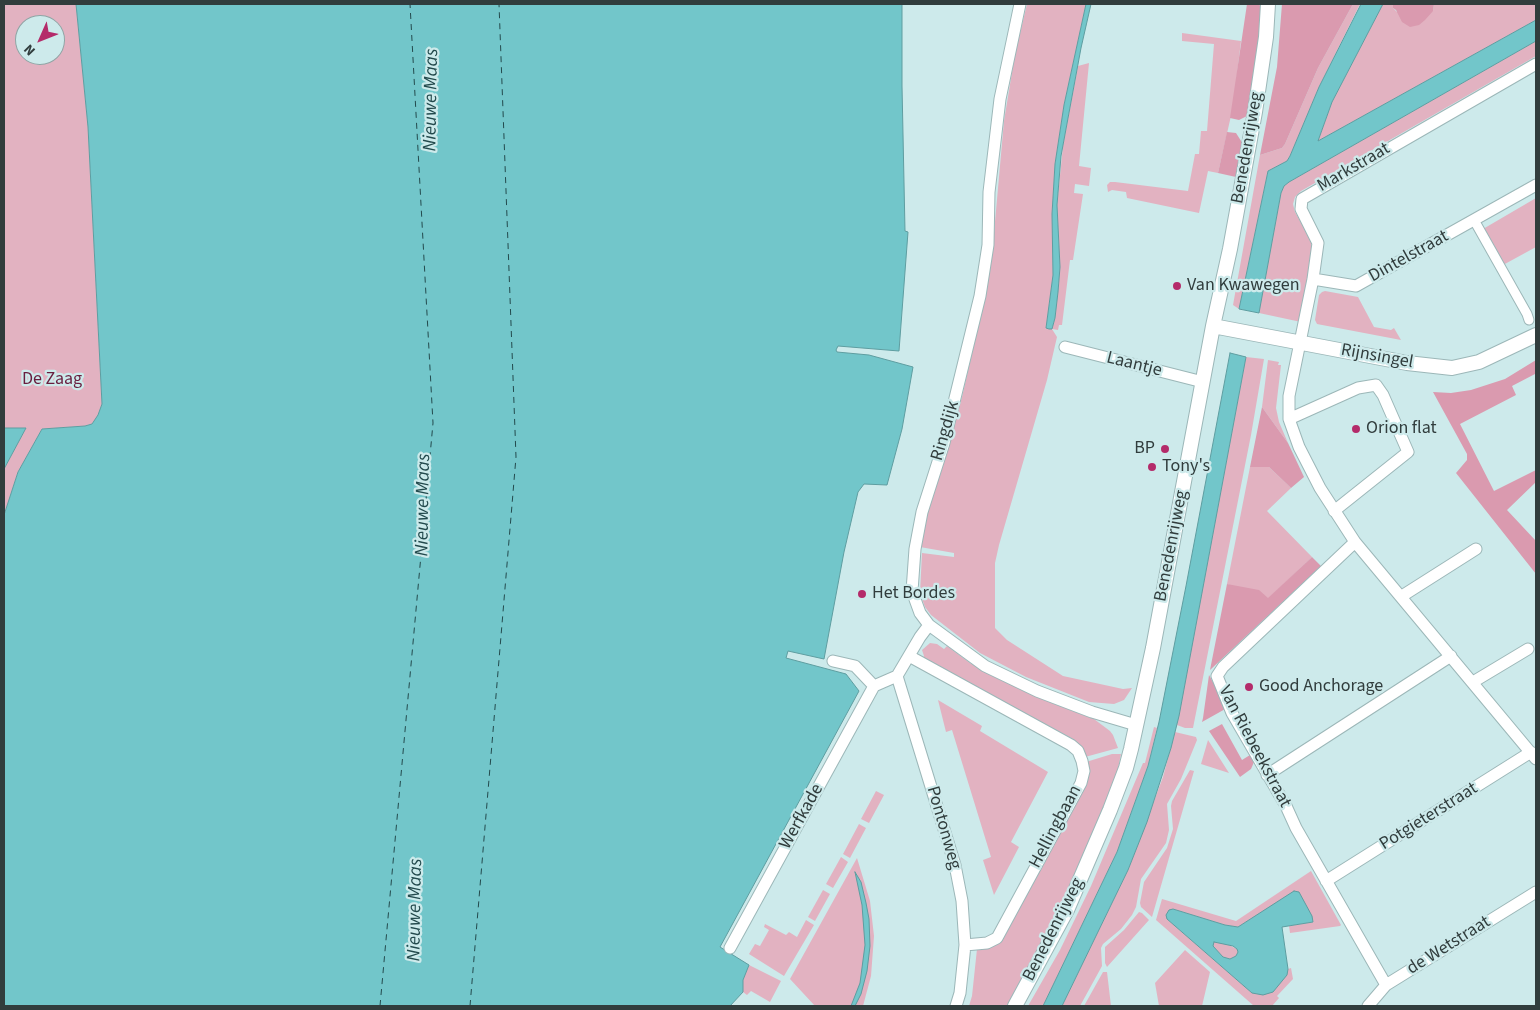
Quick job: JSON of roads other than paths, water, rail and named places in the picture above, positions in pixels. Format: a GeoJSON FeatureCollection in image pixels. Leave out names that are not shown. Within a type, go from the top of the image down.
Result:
{"type":"FeatureCollection","features":[{"type":"Feature","properties":{"kind":"street","name":"Ringdijk"},"geometry":{"type":"LineString","coordinates":[[1020,4],[1000,99],[989,192],[988,245],[980,296],[944,443],[922,512],[915,549],[912,590],[920,613],[929,625],[985,666],[1037,690],[1092,712],[1136,725]]}},
{"type":"Feature","properties":{"kind":"street","name":"Benedenrijweg"},"geometry":{"type":"LineString","coordinates":[[1015,1006],[1067,910],[1126,768],[1154,638],[1213,326],[1230,249],[1255,112],[1266,37],[1268,4]]}},
{"type":"Feature","properties":{"kind":"street","name":"Markstraat"},"geometry":{"type":"LineString","coordinates":[[1289,419],[1289,396],[1313,279],[1318,242],[1301,209],[1302,199],[1536,64]]}},
{"type":"Feature","properties":{"kind":"street","name":"Dintelstraat"},"geometry":{"type":"LineString","coordinates":[[1313,279],[1356,286],[1536,185]]}},
{"type":"Feature","properties":{"kind":"street"},"geometry":{"type":"LineString","coordinates":[[1474,220],[1529,320]]}},
{"type":"Feature","properties":{"kind":"street","name":"Rijnsingel"},"geometry":{"type":"LineString","coordinates":[[1213,326],[1407,363],[1452,368],[1479,362],[1536,335]]}},
{"type":"Feature","properties":{"kind":"street","name":"Laantje"},"geometry":{"type":"LineString","coordinates":[[1065,347],[1203,382]]}},
{"type":"Feature","properties":{"kind":"street"},"geometry":{"type":"LineString","coordinates":[[1334,511],[1408,452],[1383,395],[1376,385],[1358,388],[1289,419],[1303,455],[1334,511],[1356,542],[1534,755]]}},
{"type":"Feature","properties":{"kind":"street","name":"Van Riebeekstraat"},"geometry":{"type":"LineString","coordinates":[[1356,542],[1223,668],[1217,676],[1232,713],[1386,985]]}},
{"type":"Feature","properties":{"kind":"street"},"geometry":{"type":"LineString","coordinates":[[1402,596],[1476,549]]}},
{"type":"Feature","properties":{"kind":"street"},"geometry":{"type":"LineString","coordinates":[[833,661],[855,666],[874,686],[897,676],[929,625]]}},
{"type":"Feature","properties":{"kind":"street"},"geometry":{"type":"LineString","coordinates":[[1473,682],[1528,650]]}},
{"type":"Feature","properties":{"kind":"street","name":"Hellingbaan"},"geometry":{"type":"LineString","coordinates":[[909,656],[1071,745],[1078,751],[1084,771],[1081,783],[997,938],[987,943],[965,946]]}},
{"type":"Feature","properties":{"kind":"street"},"geometry":{"type":"LineString","coordinates":[[1267,775],[1450,656]]}},
{"type":"Feature","properties":{"kind":"street","name":"Pontonweg"},"geometry":{"type":"LineString","coordinates":[[897,676],[955,865],[962,900],[965,946],[960,993],[956,1006]]}},
{"type":"Feature","properties":{"kind":"street","name":"Werfkade"},"geometry":{"type":"LineString","coordinates":[[730,948],[874,686]]}},
{"type":"Feature","properties":{"kind":"street","name":"Potgieterstraat"},"geometry":{"type":"LineString","coordinates":[[1326,881],[1534,755]]}},
{"type":"Feature","properties":{"kind":"street","name":"de Wetstraat"},"geometry":{"type":"LineString","coordinates":[[1368,1006],[1386,985],[1536,892]]}},
{"type":"Feature","properties":{"kind":"water","name":"Nieuwe Maas"},"geometry":{"type":"Polygon","coordinates":[[[76,4],[902,4],[905,231],[908,232],[899,351],[838,346],[836,350],[837,352],[869,355],[913,367],[902,429],[887,485],[864,484],[858,492],[844,552],[824,659],[788,651],[786,658],[846,674],[859,691],[720,947],[749,965],[743,980],[743,992],[730,1006],[4,1006],[4,515],[18,472],[42,429],[92,424],[102,404],[88,127],[76,4]]]}},
{"type":"Feature","properties":{"kind":"water"},"geometry":{"type":"Polygon","coordinates":[[[1086,4],[1091,4],[1061,156],[1057,205],[1060,267],[1055,318],[1052,329],[1049,329],[1046,328],[1053,275],[1052,214],[1055,164],[1064,105],[1086,4]]]}},
{"type":"Feature","properties":{"kind":"water"},"geometry":{"type":"Polygon","coordinates":[[[1361,4],[1383,4],[1332,102],[1318,141],[1536,20],[1536,41],[1284,186],[1281,193],[1259,313],[1239,309],[1268,171],[1287,161],[1290,156],[1319,87],[1361,4]]]}},
{"type":"Feature","properties":{"kind":"water"},"geometry":{"type":"Polygon","coordinates":[[[1230,353],[1246,357],[1179,716],[1171,748],[1147,822],[1128,870],[1062,1006],[1043,1006],[1117,852],[1148,766],[1159,722],[1230,353]]]}},
{"type":"Feature","properties":{"kind":"water"},"geometry":{"type":"Polygon","coordinates":[[[4,428],[26,428],[4,469],[4,428]]]}},
{"type":"Feature","properties":{"kind":"water"},"geometry":{"type":"Polygon","coordinates":[[[855,872],[861,882],[866,903],[869,919],[870,946],[867,971],[861,994],[855,1006],[851,1006],[860,983],[865,945],[862,905],[855,872]]]}},
{"type":"Feature","properties":{"kind":"water"},"geometry":{"type":"Polygon","coordinates":[[[1294,891],[1299,892],[1312,916],[1313,922],[1282,927],[1288,969],[1287,975],[1273,992],[1263,995],[1252,993],[1167,919],[1166,915],[1169,910],[1173,909],[1225,925],[1238,927],[1294,891]],[[1214,942],[1213,946],[1223,957],[1230,959],[1236,956],[1238,952],[1233,946],[1214,942]]]}},
{"type":"Feature","properties":{"kind":"place","name":"Van Kwawegen"},"geometry":{"type":"Point","coordinates":[1177,286]}},
{"type":"Feature","properties":{"kind":"place","name":"Orion flat"},"geometry":{"type":"Point","coordinates":[1356,429]}},
{"type":"Feature","properties":{"kind":"place","name":"BP"},"geometry":{"type":"Point","coordinates":[1165,449]}},
{"type":"Feature","properties":{"kind":"place","name":"Tony's"},"geometry":{"type":"Point","coordinates":[1152,467]}},
{"type":"Feature","properties":{"kind":"place","name":"Het Bordes"},"geometry":{"type":"Point","coordinates":[862,594]}},
{"type":"Feature","properties":{"kind":"place","name":"Good Anchorage"},"geometry":{"type":"Point","coordinates":[1249,687]}},
{"type":"Feature","properties":{"kind":"park label","name":"De Zaag"},"geometry":{"type":"Point","coordinates":[52,380]}}]}
